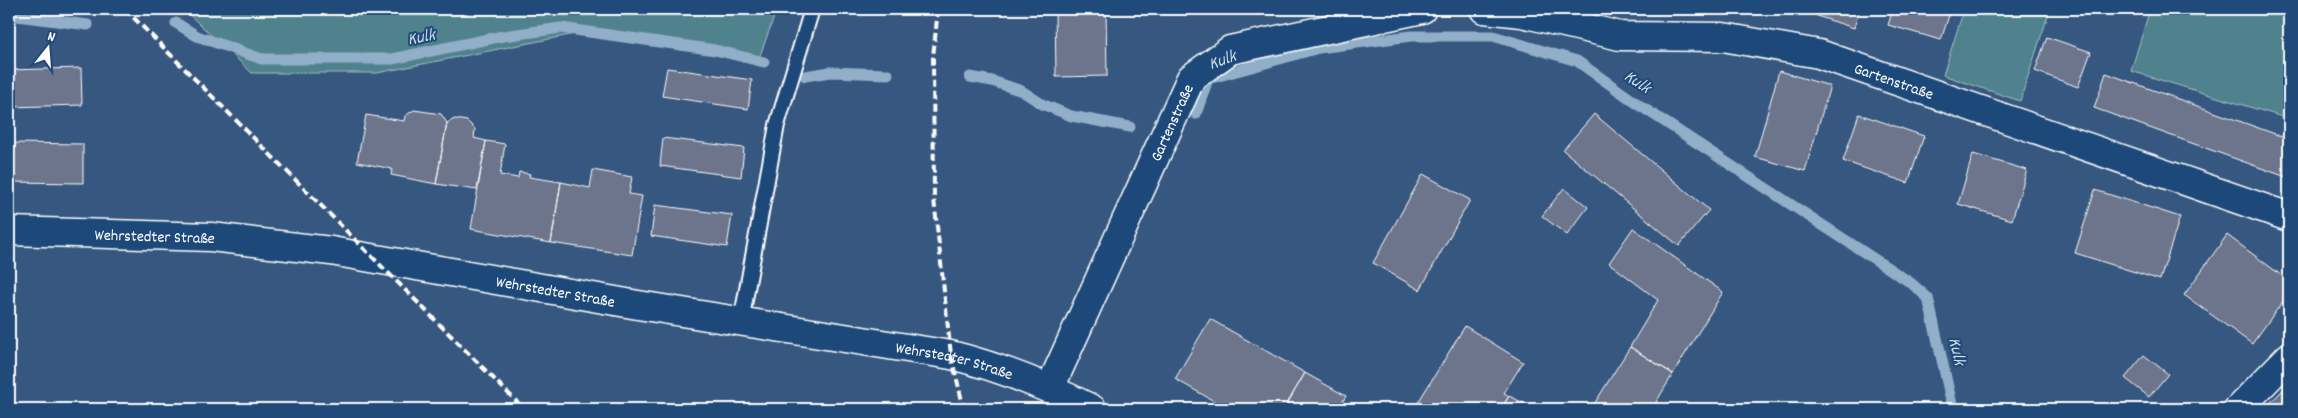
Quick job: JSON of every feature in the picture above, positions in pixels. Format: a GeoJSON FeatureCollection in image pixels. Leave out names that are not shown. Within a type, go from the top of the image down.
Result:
{"type":"FeatureCollection","features":[{"type":"Feature","properties":{"kind":"street","name":"Gartenstraße"},"geometry":{"type":"LineString","coordinates":[[1050,388],[1192,78],[1230,50],[1422,9]]}},
{"type":"Feature","properties":{"kind":"street","name":"Gartenstraße"},"geometry":{"type":"LineString","coordinates":[[1484,9],[1522,13],[1620,36],[1724,37],[1819,54],[2289,217]]}},
{"type":"Feature","properties":{"kind":"street","name":"Wehrstedter Straße"},"geometry":{"type":"LineString","coordinates":[[9,231],[211,237],[331,251],[741,322],[950,355],[981,363],[1050,388],[1092,409]]}},
{"type":"Feature","properties":{"kind":"street"},"geometry":{"type":"LineString","coordinates":[[2238,409],[2289,357]]}},
{"type":"Feature","properties":{"kind":"lane"},"geometry":{"type":"LineString","coordinates":[[741,322],[777,125],[812,9]]}},
{"type":"Feature","properties":{"kind":"green space"},"geometry":{"type":"Polygon","coordinates":[[[183,9],[777,9],[758,61],[580,33],[377,73],[252,73],[183,9]]]}},
{"type":"Feature","properties":{"kind":"green space"},"geometry":{"type":"Polygon","coordinates":[[[1964,9],[2050,9],[2020,101],[1943,75],[1964,9]]]}},
{"type":"Feature","properties":{"kind":"green space"},"geometry":{"type":"Polygon","coordinates":[[[2150,9],[2289,9],[2289,119],[2131,71],[2150,9]]]}},
{"type":"Feature","properties":{"kind":"building"},"geometry":{"type":"Polygon","coordinates":[[[1055,9],[1106,9],[1107,76],[1056,77],[1055,9]]]}},
{"type":"Feature","properties":{"kind":"building"},"geometry":{"type":"Polygon","coordinates":[[[1820,9],[1851,9],[1859,11],[1854,28],[1817,16],[1820,9]]]}},
{"type":"Feature","properties":{"kind":"building"},"geometry":{"type":"Polygon","coordinates":[[[1893,9],[1951,9],[1941,40],[1888,25],[1893,9]]]}},
{"type":"Feature","properties":{"kind":"building"},"geometry":{"type":"Polygon","coordinates":[[[2047,37],[2091,52],[2078,87],[2035,71],[2047,37]]]}},
{"type":"Feature","properties":{"kind":"building"},"geometry":{"type":"Polygon","coordinates":[[[81,68],[82,105],[9,107],[9,70],[81,68]]]}},
{"type":"Feature","properties":{"kind":"building"},"geometry":{"type":"Polygon","coordinates":[[[667,68],[752,80],[748,109],[662,96],[667,68]]]}},
{"type":"Feature","properties":{"kind":"building"},"geometry":{"type":"Polygon","coordinates":[[[1779,71],[1830,86],[1805,171],[1755,157],[1779,71]]]}},
{"type":"Feature","properties":{"kind":"building"},"geometry":{"type":"Polygon","coordinates":[[[2106,73],[2289,139],[2289,178],[2094,108],[2106,73]]]}},
{"type":"Feature","properties":{"kind":"building"},"geometry":{"type":"Polygon","coordinates":[[[414,110],[441,114],[447,123],[436,184],[391,175],[392,169],[357,162],[366,115],[404,121],[405,116],[414,110]]]}},
{"type":"Feature","properties":{"kind":"building"},"geometry":{"type":"Polygon","coordinates":[[[1594,114],[1709,210],[1679,246],[1563,150],[1594,114]]]}},
{"type":"Feature","properties":{"kind":"building"},"geometry":{"type":"Polygon","coordinates":[[[1859,114],[1924,136],[1908,183],[1843,161],[1859,114]]]}},
{"type":"Feature","properties":{"kind":"building"},"geometry":{"type":"Polygon","coordinates":[[[455,119],[467,121],[475,129],[474,138],[486,141],[477,190],[436,184],[447,123],[455,119]]]}},
{"type":"Feature","properties":{"kind":"building"},"geometry":{"type":"Polygon","coordinates":[[[663,138],[744,148],[741,177],[660,166],[663,138]]]}},
{"type":"Feature","properties":{"kind":"building"},"geometry":{"type":"Polygon","coordinates":[[[486,141],[505,144],[500,175],[518,178],[519,172],[530,174],[529,177],[561,182],[551,243],[471,229],[486,141]]]}},
{"type":"Feature","properties":{"kind":"building"},"geometry":{"type":"Polygon","coordinates":[[[9,143],[83,144],[83,183],[9,182],[9,143]]]}},
{"type":"Feature","properties":{"kind":"building"},"geometry":{"type":"Polygon","coordinates":[[[1973,154],[2027,170],[2012,220],[1958,204],[1973,154]]]}},
{"type":"Feature","properties":{"kind":"building"},"geometry":{"type":"Polygon","coordinates":[[[593,170],[632,177],[629,194],[642,196],[632,255],[551,243],[561,182],[590,188],[593,170]]]}},
{"type":"Feature","properties":{"kind":"building"},"geometry":{"type":"Polygon","coordinates":[[[1423,174],[1470,200],[1420,290],[1373,263],[1423,174]]]}},
{"type":"Feature","properties":{"kind":"building"},"geometry":{"type":"Polygon","coordinates":[[[1564,188],[1588,207],[1567,235],[1542,216],[1564,188]]]}},
{"type":"Feature","properties":{"kind":"building"},"geometry":{"type":"Polygon","coordinates":[[[2095,190],[2180,217],[2160,280],[2075,253],[2095,190]]]}},
{"type":"Feature","properties":{"kind":"building"},"geometry":{"type":"Polygon","coordinates":[[[655,205],[732,215],[727,247],[651,236],[655,205]]]}},
{"type":"Feature","properties":{"kind":"building"},"geometry":{"type":"Polygon","coordinates":[[[1633,228],[1723,292],[1673,374],[1630,347],[1658,300],[1609,263],[1633,228]]]}},
{"type":"Feature","properties":{"kind":"building"},"geometry":{"type":"Polygon","coordinates":[[[2227,235],[2289,281],[2289,293],[2252,344],[2184,295],[2227,235]]]}},
{"type":"Feature","properties":{"kind":"building"},"geometry":{"type":"Polygon","coordinates":[[[1210,319],[1305,373],[1284,409],[1228,409],[1175,379],[1210,319]]]}},
{"type":"Feature","properties":{"kind":"building"},"geometry":{"type":"Polygon","coordinates":[[[1465,326],[1523,362],[1504,393],[1509,396],[1501,409],[1414,409],[1465,326]]]}},
{"type":"Feature","properties":{"kind":"building"},"geometry":{"type":"Polygon","coordinates":[[[1630,347],[1673,374],[1652,409],[1591,409],[1630,347]]]}},
{"type":"Feature","properties":{"kind":"building"},"geometry":{"type":"Polygon","coordinates":[[[2144,355],[2168,374],[2149,397],[2125,378],[2144,355]]]}},
{"type":"Feature","properties":{"kind":"building"},"geometry":{"type":"Polygon","coordinates":[[[1305,373],[1346,396],[1338,409],[1284,409],[1305,373]]]}},
{"type":"Feature","properties":{"kind":"building"},"geometry":{"type":"Polygon","coordinates":[[[2289,384],[2289,409],[2264,409],[2289,384]]]}},
{"type":"Feature","properties":{"kind":"building"},"geometry":{"type":"Polygon","coordinates":[[[1509,396],[1536,409],[1501,409],[1509,396]]]}},
{"type":"Feature","properties":{"kind":"waterway","name":"Kulk"},"geometry":{"type":"LineString","coordinates":[[9,15],[88,25]]}},
{"type":"Feature","properties":{"kind":"waterway","name":"Kulk"},"geometry":{"type":"LineString","coordinates":[[176,23],[197,36],[262,59],[392,59],[503,36],[561,28],[715,50],[764,62]]}},
{"type":"Feature","properties":{"kind":"waterway","name":"Kulk"},"geometry":{"type":"LineString","coordinates":[[1196,114],[1208,79],[1319,48],[1411,36],[1493,36],[1577,61],[1642,107],[1911,283],[1928,298],[1953,409]]}},
{"type":"Feature","properties":{"kind":"waterway","name":"Kulk"},"geometry":{"type":"LineString","coordinates":[[805,76],[830,72],[888,74]]}},
{"type":"Feature","properties":{"kind":"waterway","name":"Kulk"},"geometry":{"type":"LineString","coordinates":[[970,77],[992,81],[1022,91],[1042,104],[1071,116],[1130,127]]}},
{"type":"Feature","properties":{"kind":"railway"},"geometry":{"type":"LineString","coordinates":[[125,9],[524,409]]}},
{"type":"Feature","properties":{"kind":"railway"},"geometry":{"type":"LineString","coordinates":[[938,9],[933,57],[934,199],[951,355],[964,409]]}}]}
